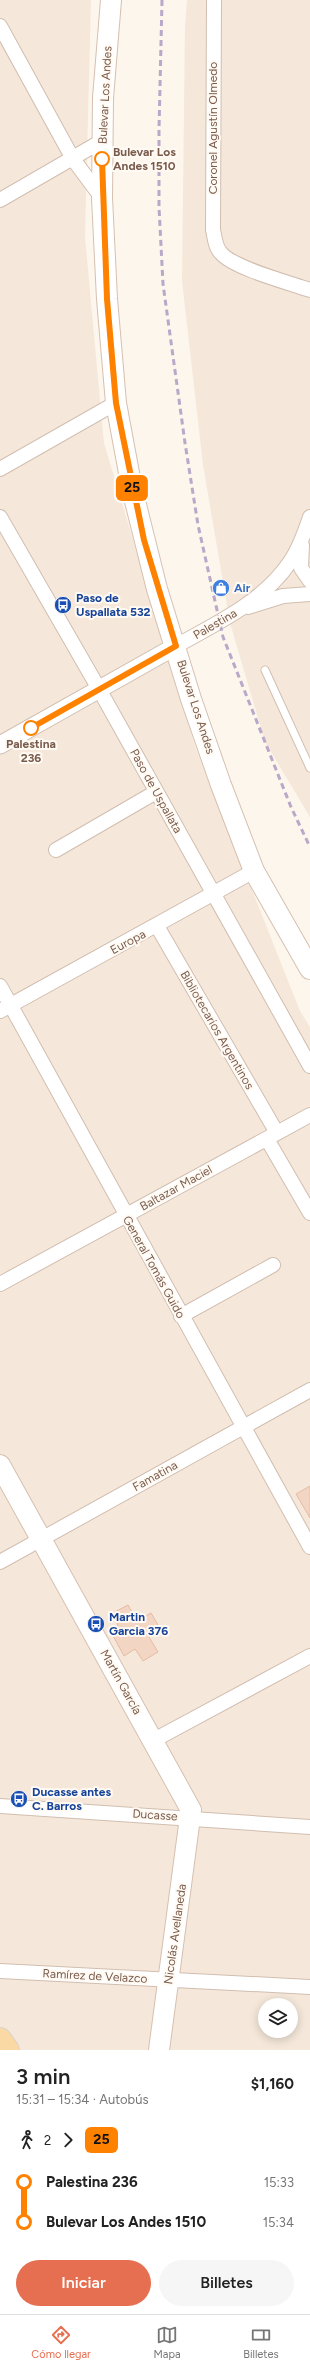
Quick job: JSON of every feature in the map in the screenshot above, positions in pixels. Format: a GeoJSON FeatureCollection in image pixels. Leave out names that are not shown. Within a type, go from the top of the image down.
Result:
{"type":"FeatureCollection","features":[{"type":"Feature","properties":{"kind":"main road","name":"Bulevar Los Andes"},"geometry":{"type":"LineString","coordinates":[[111,0],[103,98],[102,141],[102,198],[107,299],[116,403],[144,540],[191,699],[221,786],[254,871],[310,969]]}},
{"type":"Feature","properties":{"kind":"main road","name":"Martín García"},"geometry":{"type":"LineString","coordinates":[[0,1465],[154,1740],[187,1802],[191,1818]]}},
{"type":"Feature","properties":{"kind":"main road","name":"Nicolás Avellaneda"},"geometry":{"type":"LineString","coordinates":[[159,2050],[191,1818]]}},
{"type":"Feature","properties":{"kind":"main road"},"geometry":{"type":"LineString","coordinates":[[0,2038],[8,2050]]}},
{"type":"Feature","properties":{"kind":"street","name":"Coronel Agustín Olmedo"},"geometry":{"type":"LineString","coordinates":[[214,0],[213,230],[216,244],[221,254],[234,263],[310,290]]}},
{"type":"Feature","properties":{"kind":"street"},"geometry":{"type":"LineString","coordinates":[[0,26],[73,159],[102,198]]}},
{"type":"Feature","properties":{"kind":"street"},"geometry":{"type":"LineString","coordinates":[[0,200],[102,141]]}},
{"type":"Feature","properties":{"kind":"street"},"geometry":{"type":"LineString","coordinates":[[0,469],[116,403]]}},
{"type":"Feature","properties":{"kind":"street","name":"Paso de Uspallata"},"geometry":{"type":"LineString","coordinates":[[0,517],[99,689],[310,1066]]}},
{"type":"Feature","properties":{"kind":"street"},"geometry":{"type":"LineString","coordinates":[[242,609],[272,583],[290,562],[310,517]]}},
{"type":"Feature","properties":{"kind":"street"},"geometry":{"type":"LineString","coordinates":[[304,533],[301,568],[310,581]]}},
{"type":"Feature","properties":{"kind":"street"},"geometry":{"type":"LineString","coordinates":[[242,609],[283,596],[310,594]]}},
{"type":"Feature","properties":{"kind":"street","name":"Palestina"},"geometry":{"type":"LineString","coordinates":[[0,745],[242,609]]}},
{"type":"Feature","properties":{"kind":"street"},"geometry":{"type":"LineString","coordinates":[[56,850],[156,792]]}},
{"type":"Feature","properties":{"kind":"street","name":"Europa"},"geometry":{"type":"LineString","coordinates":[[6,1008],[157,926],[254,871]]}},
{"type":"Feature","properties":{"kind":"street","name":"Bibliotecarios Argentinos"},"geometry":{"type":"LineString","coordinates":[[157,926],[272,1136],[310,1213]]}},
{"type":"Feature","properties":{"kind":"street","name":"General Tomás Guido"},"geometry":{"type":"LineString","coordinates":[[0,986],[6,1008],[126,1216],[310,1547]]}},
{"type":"Feature","properties":{"kind":"street","name":"Baltazar Maciel"},"geometry":{"type":"LineString","coordinates":[[0,1284],[310,1115]]}},
{"type":"Feature","properties":{"kind":"street"},"geometry":{"type":"LineString","coordinates":[[181,1316],[273,1265]]}},
{"type":"Feature","properties":{"kind":"street","name":"Famatina"},"geometry":{"type":"LineString","coordinates":[[0,1562],[310,1390]]}},
{"type":"Feature","properties":{"kind":"street"},"geometry":{"type":"LineString","coordinates":[[154,1740],[310,1656]]}},
{"type":"Feature","properties":{"kind":"street","name":"Ducasse"},"geometry":{"type":"LineString","coordinates":[[0,1806],[310,1827]]}},
{"type":"Feature","properties":{"kind":"street","name":"Ramírez de Velazco"},"geometry":{"type":"LineString","coordinates":[[0,1971],[310,1987]]}},
{"type":"Feature","properties":{"kind":"lane"},"geometry":{"type":"LineString","coordinates":[[265,670],[310,768]]}},
{"type":"Feature","properties":{"kind":"shaded area"},"geometry":{"type":"Polygon","coordinates":[[[0,0],[91,0],[85,237],[104,443],[195,746],[300,1011],[310,1027],[310,2050],[0,2050],[0,0]]]}},
{"type":"Feature","properties":{"kind":"shaded area"},"geometry":{"type":"Polygon","coordinates":[[[187,0],[310,0],[310,817],[265,742],[230,623],[203,465],[182,281],[185,27],[187,0]]]}},
{"type":"Feature","properties":{"kind":"building"},"geometry":{"type":"Polygon","coordinates":[[[310,1486],[310,1518],[296,1494],[310,1486]]]}},
{"type":"Feature","properties":{"kind":"building"},"geometry":{"type":"Polygon","coordinates":[[[128,1605],[137,1621],[151,1613],[161,1630],[149,1637],[158,1652],[143,1661],[135,1649],[124,1656],[110,1630],[118,1625],[111,1614],[128,1605]]]}},
{"type":"Feature","properties":{"kind":"railway"},"geometry":{"type":"LineString","coordinates":[[162,0],[159,207],[163,284],[198,525],[223,637],[291,807],[310,847]]}},
{"type":"Feature","properties":{"kind":"bus line","name":"25"},"geometry":{"type":"LineString","coordinates":[[31,728],[176,646],[157,589],[144,540],[132,489],[116,403],[107,299],[102,198],[102,159]]}},
{"type":"Feature","properties":{"kind":"place","name":"Bulevar Los Andes 1510"},"geometry":{"type":"Point","coordinates":[102,159]}},
{"type":"Feature","properties":{"kind":"place","name":"Air"},"geometry":{"type":"Point","coordinates":[221,588]}},
{"type":"Feature","properties":{"kind":"place","name":"Paso de Uspallata 532"},"geometry":{"type":"Point","coordinates":[63,605]}},
{"type":"Feature","properties":{"kind":"place","name":"Palestina 236"},"geometry":{"type":"Point","coordinates":[31,728]}},
{"type":"Feature","properties":{"kind":"place","name":"Martin Garcia 376"},"geometry":{"type":"Point","coordinates":[96,1624]}},
{"type":"Feature","properties":{"kind":"place","name":"Ducasse antes C. Barros"},"geometry":{"type":"Point","coordinates":[19,1799]}}]}
